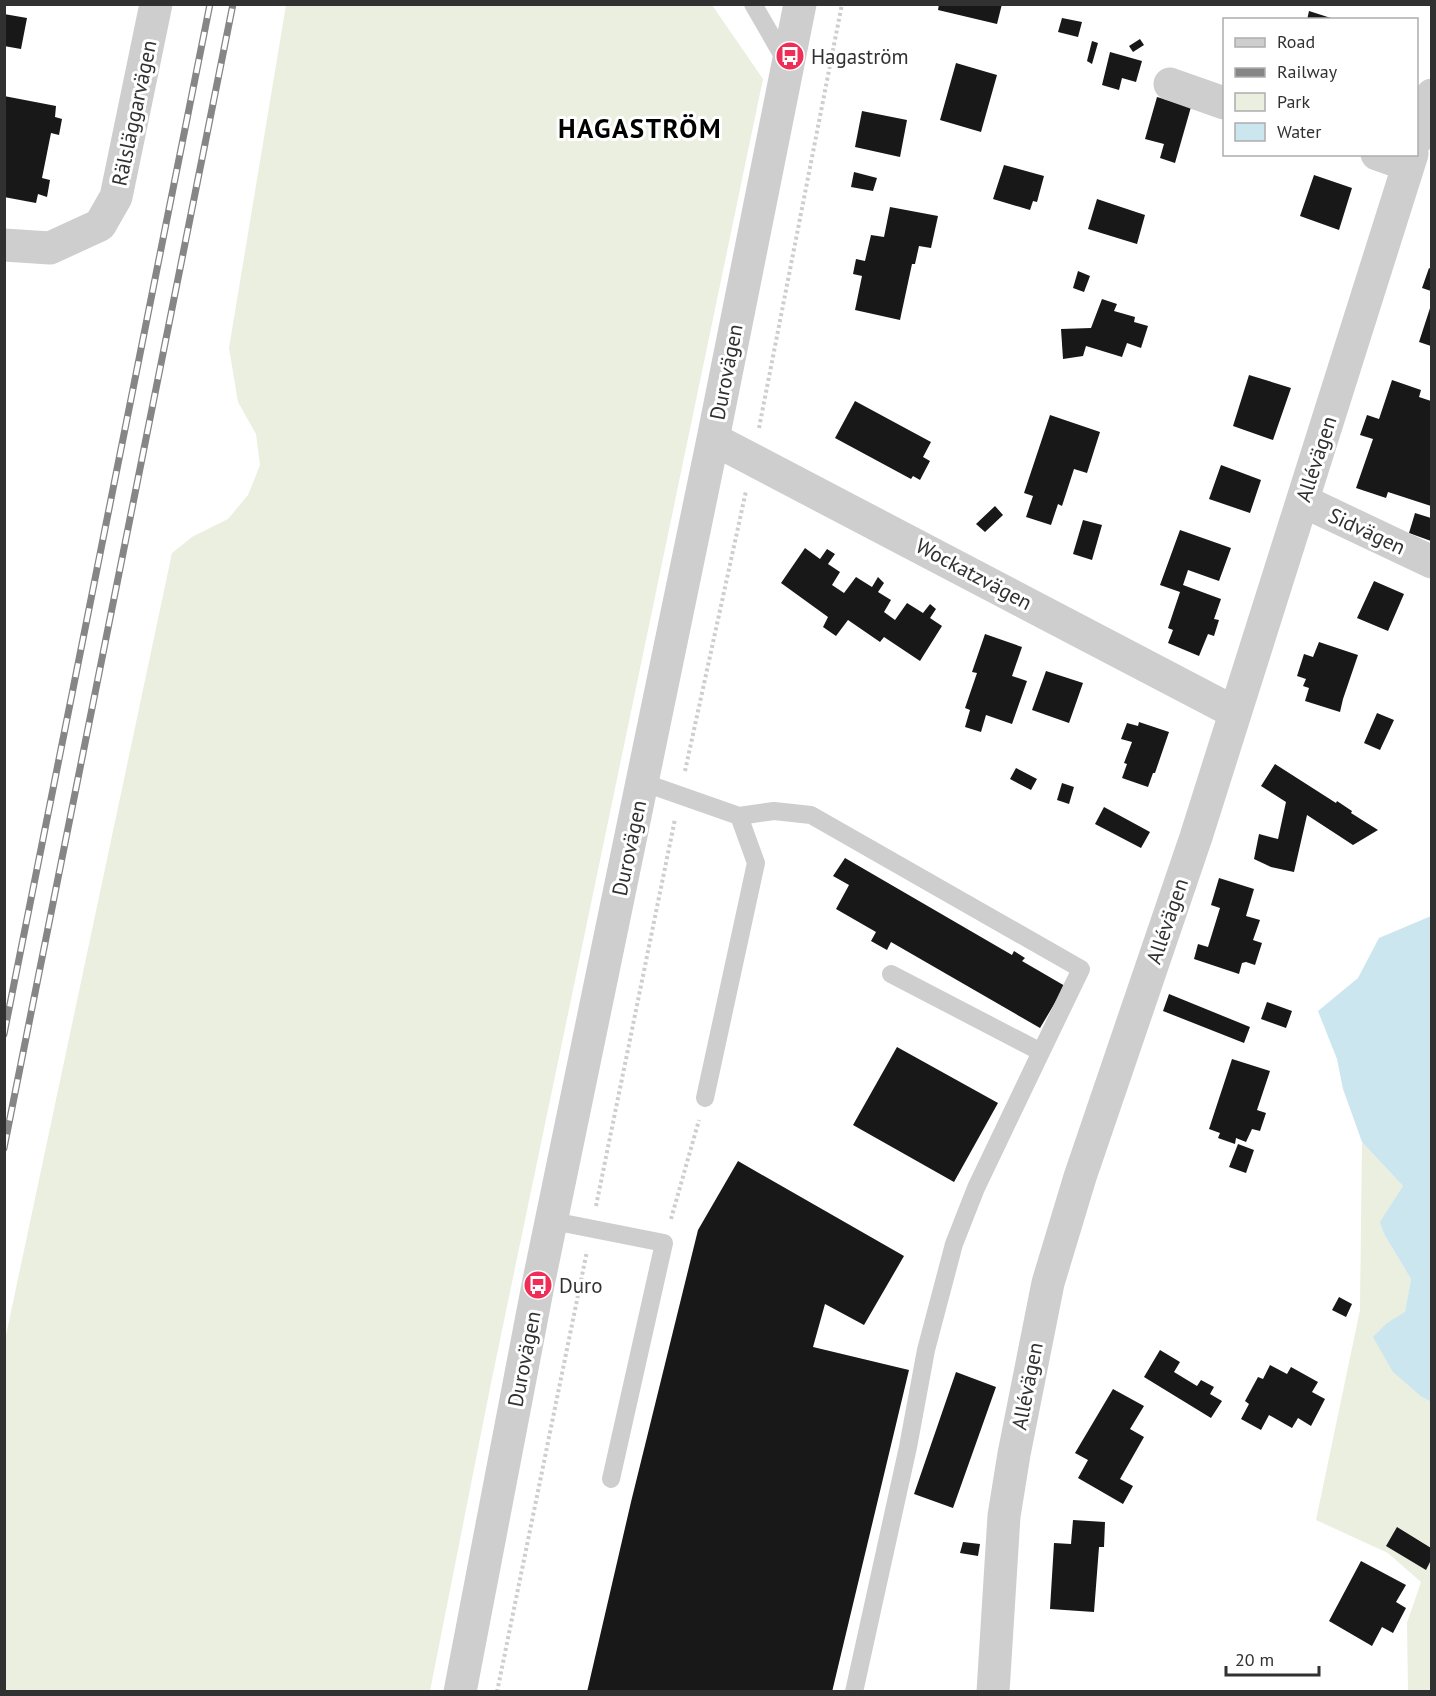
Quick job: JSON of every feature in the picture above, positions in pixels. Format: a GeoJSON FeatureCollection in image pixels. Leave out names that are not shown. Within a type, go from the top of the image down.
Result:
{"type":"FeatureCollection","features":[{"type":"Feature","properties":{"kind":"street","name":"Rälsläggarvägen"},"geometry":{"type":"LineString","coordinates":[[4,245],[50,249],[100,225],[116,197],[156,4]]}},
{"type":"Feature","properties":{"kind":"street","name":"Durovägen"},"geometry":{"type":"LineString","coordinates":[[460,1692],[538,1285],[713,439],[800,4]]}},
{"type":"Feature","properties":{"kind":"street"},"geometry":{"type":"LineString","coordinates":[[1170,84],[1223,103]]}},
{"type":"Feature","properties":{"kind":"street","name":"Allévägen"},"geometry":{"type":"LineString","coordinates":[[1418,135],[1431,95]]}},
{"type":"Feature","properties":{"kind":"street","name":"Allévägen"},"geometry":{"type":"LineString","coordinates":[[993,1692],[1004,1516],[1048,1283],[1080,1177],[1196,837],[1411,156]]}},
{"type":"Feature","properties":{"kind":"street","name":"Wockatzvägen"},"geometry":{"type":"LineString","coordinates":[[713,439],[1234,712]]}},
{"type":"Feature","properties":{"kind":"street","name":"Sidvägen"},"geometry":{"type":"LineString","coordinates":[[1303,501],[1431,562]]}},
{"type":"Feature","properties":{"kind":"lane"},"geometry":{"type":"LineString","coordinates":[[753,4],[788,64]]}},
{"type":"Feature","properties":{"kind":"lane"},"geometry":{"type":"LineString","coordinates":[[642,782],[739,816],[774,811],[812,815],[1081,969],[976,1188],[954,1244],[926,1350],[908,1447],[854,1692]]}},
{"type":"Feature","properties":{"kind":"lane"},"geometry":{"type":"LineString","coordinates":[[705,1098],[756,863],[739,816]]}},
{"type":"Feature","properties":{"kind":"lane"},"geometry":{"type":"LineString","coordinates":[[891,974],[1041,1052]]}},
{"type":"Feature","properties":{"kind":"lane"},"geometry":{"type":"LineString","coordinates":[[552,1221],[664,1243],[611,1479]]}},
{"type":"Feature","properties":{"kind":"path"},"geometry":{"type":"LineString","coordinates":[[497,1692],[680,794],[753,458],[842,4]]}},
{"type":"Feature","properties":{"kind":"path"},"geometry":{"type":"LineString","coordinates":[[664,1243],[705,1098]]}},
{"type":"Feature","properties":{"kind":"green space"},"geometry":{"type":"Polygon","coordinates":[[[286,5],[712,5],[763,79],[491,1383],[430,1691],[5,1691],[5,1340],[172,553],[192,537],[228,519],[248,495],[260,465],[256,434],[238,402],[229,348],[286,5]]]}},
{"type":"Feature","properties":{"kind":"green space"},"geometry":{"type":"Polygon","coordinates":[[[1362,1142],[1403,1186],[1381,1222],[1384,1234],[1411,1279],[1405,1313],[1387,1323],[1422,1397],[1431,1402],[1431,1691],[1408,1691],[1407,1623],[1421,1582],[1388,1553],[1316,1520],[1360,1310],[1362,1142]]]}},
{"type":"Feature","properties":{"kind":"water"},"geometry":{"type":"Polygon","coordinates":[[[1432,916],[1431,1402],[1393,1372],[1373,1337],[1387,1323],[1405,1312],[1411,1279],[1384,1234],[1380,1222],[1403,1186],[1362,1142],[1343,1089],[1337,1059],[1318,1011],[1358,978],[1379,938],[1432,916]]]}},
{"type":"Feature","properties":{"kind":"building"},"geometry":{"type":"Polygon","coordinates":[[[939,4],[1002,4],[997,24],[938,10],[939,4]]]}},
{"type":"Feature","properties":{"kind":"building"},"geometry":{"type":"Polygon","coordinates":[[[1309,11],[1331,18],[1307,18],[1309,11]]]}},
{"type":"Feature","properties":{"kind":"building"},"geometry":{"type":"Polygon","coordinates":[[[4,14],[27,18],[21,49],[4,46],[4,14]]]}},
{"type":"Feature","properties":{"kind":"building"},"geometry":{"type":"Polygon","coordinates":[[[1062,18],[1082,22],[1078,37],[1058,32],[1062,18]]]}},
{"type":"Feature","properties":{"kind":"building"},"geometry":{"type":"Polygon","coordinates":[[[1140,39],[1144,45],[1133,52],[1129,46],[1140,39]]]}},
{"type":"Feature","properties":{"kind":"building"},"geometry":{"type":"Polygon","coordinates":[[[1092,41],[1098,43],[1092,64],[1087,61],[1092,41]]]}},
{"type":"Feature","properties":{"kind":"building"},"geometry":{"type":"Polygon","coordinates":[[[1110,52],[1142,61],[1136,82],[1122,78],[1119,90],[1102,85],[1110,52]]]}},
{"type":"Feature","properties":{"kind":"building"},"geometry":{"type":"Polygon","coordinates":[[[956,63],[997,75],[981,132],[940,120],[956,63]]]}},
{"type":"Feature","properties":{"kind":"building"},"geometry":{"type":"Polygon","coordinates":[[[4,96],[56,106],[55,117],[62,119],[59,135],[51,133],[42,178],[50,180],[47,197],[38,194],[36,203],[4,197],[4,96]]]}},
{"type":"Feature","properties":{"kind":"building"},"geometry":{"type":"Polygon","coordinates":[[[1157,97],[1191,107],[1175,163],[1160,158],[1164,144],[1145,139],[1157,97]]]}},
{"type":"Feature","properties":{"kind":"building"},"geometry":{"type":"Polygon","coordinates":[[[862,111],[907,120],[900,157],[855,147],[862,111]]]}},
{"type":"Feature","properties":{"kind":"building"},"geometry":{"type":"Polygon","coordinates":[[[1004,165],[1044,176],[1037,202],[1033,201],[1030,210],[993,199],[1004,165]]]}},
{"type":"Feature","properties":{"kind":"building"},"geometry":{"type":"Polygon","coordinates":[[[854,172],[877,178],[873,191],[851,187],[854,172]]]}},
{"type":"Feature","properties":{"kind":"building"},"geometry":{"type":"Polygon","coordinates":[[[1314,175],[1352,188],[1339,230],[1300,216],[1314,175]]]}},
{"type":"Feature","properties":{"kind":"building"},"geometry":{"type":"Polygon","coordinates":[[[1097,199],[1145,215],[1137,244],[1088,229],[1097,199]]]}},
{"type":"Feature","properties":{"kind":"building"},"geometry":{"type":"Polygon","coordinates":[[[890,207],[938,216],[931,248],[919,246],[915,264],[912,264],[900,320],[855,310],[862,276],[853,274],[856,259],[865,261],[871,235],[884,237],[890,207]]]}},
{"type":"Feature","properties":{"kind":"building"},"geometry":{"type":"Polygon","coordinates":[[[1429,268],[1431,269],[1431,291],[1422,288],[1429,268]]]}},
{"type":"Feature","properties":{"kind":"building"},"geometry":{"type":"Polygon","coordinates":[[[1078,271],[1090,276],[1084,292],[1073,288],[1078,271]]]}},
{"type":"Feature","properties":{"kind":"building"},"geometry":{"type":"Polygon","coordinates":[[[1102,299],[1117,304],[1114,311],[1135,317],[1134,322],[1148,326],[1141,348],[1127,343],[1122,357],[1086,346],[1083,356],[1063,359],[1061,329],[1091,328],[1102,299]]]}},
{"type":"Feature","properties":{"kind":"building"},"geometry":{"type":"Polygon","coordinates":[[[1431,305],[1431,346],[1419,342],[1431,305]]]}},
{"type":"Feature","properties":{"kind":"building"},"geometry":{"type":"Polygon","coordinates":[[[1249,375],[1291,388],[1273,440],[1233,426],[1249,375]]]}},
{"type":"Feature","properties":{"kind":"building"},"geometry":{"type":"Polygon","coordinates":[[[1392,380],[1421,390],[1419,397],[1431,401],[1431,506],[1388,492],[1386,498],[1356,488],[1373,439],[1360,435],[1367,415],[1379,419],[1392,380]]]}},
{"type":"Feature","properties":{"kind":"building"},"geometry":{"type":"Polygon","coordinates":[[[855,401],[931,442],[923,457],[930,461],[920,480],[913,476],[911,479],[835,438],[855,401]]]}},
{"type":"Feature","properties":{"kind":"building"},"geometry":{"type":"Polygon","coordinates":[[[1050,415],[1100,432],[1087,473],[1074,469],[1062,506],[1058,504],[1051,525],[1026,517],[1033,496],[1024,493],[1050,415]]]}},
{"type":"Feature","properties":{"kind":"building"},"geometry":{"type":"Polygon","coordinates":[[[1221,465],[1261,480],[1250,513],[1209,499],[1221,465]]]}},
{"type":"Feature","properties":{"kind":"building"},"geometry":{"type":"Polygon","coordinates":[[[995,506],[1003,515],[985,532],[976,524],[995,506]]]}},
{"type":"Feature","properties":{"kind":"building"},"geometry":{"type":"Polygon","coordinates":[[[1415,513],[1431,518],[1431,541],[1409,533],[1415,513]]]}},
{"type":"Feature","properties":{"kind":"building"},"geometry":{"type":"Polygon","coordinates":[[[1083,520],[1102,525],[1092,560],[1073,554],[1083,520]]]}},
{"type":"Feature","properties":{"kind":"building"},"geometry":{"type":"Polygon","coordinates":[[[1180,530],[1231,548],[1219,581],[1188,570],[1183,585],[1221,599],[1214,619],[1219,620],[1214,636],[1208,634],[1199,656],[1168,643],[1173,630],[1168,628],[1180,592],[1160,585],[1180,530]]]}},
{"type":"Feature","properties":{"kind":"building"},"geometry":{"type":"Polygon","coordinates":[[[805,548],[820,559],[827,549],[835,554],[828,564],[840,572],[832,585],[844,593],[856,577],[872,587],[878,577],[884,583],[878,592],[891,600],[884,612],[895,620],[907,603],[923,613],[930,604],[936,609],[930,618],[942,626],[920,661],[884,637],[880,642],[848,620],[836,636],[823,627],[828,617],[781,583],[805,548]]]}},
{"type":"Feature","properties":{"kind":"building"},"geometry":{"type":"Polygon","coordinates":[[[1374,581],[1404,594],[1388,631],[1357,618],[1374,581]]]}},
{"type":"Feature","properties":{"kind":"building"},"geometry":{"type":"Polygon","coordinates":[[[985,634],[1022,647],[1012,676],[1027,681],[1012,724],[986,715],[981,732],[965,727],[970,710],[965,708],[977,673],[972,672],[985,634]]]}},
{"type":"Feature","properties":{"kind":"building"},"geometry":{"type":"Polygon","coordinates":[[[1319,642],[1358,655],[1340,712],[1305,701],[1309,688],[1303,686],[1306,679],[1297,676],[1304,654],[1313,657],[1319,642]]]}},
{"type":"Feature","properties":{"kind":"building"},"geometry":{"type":"Polygon","coordinates":[[[1046,671],[1083,683],[1069,723],[1032,710],[1046,671]]]}},
{"type":"Feature","properties":{"kind":"building"},"geometry":{"type":"Polygon","coordinates":[[[1377,713],[1394,720],[1380,750],[1364,743],[1377,713]]]}},
{"type":"Feature","properties":{"kind":"building"},"geometry":{"type":"Polygon","coordinates":[[[1139,722],[1169,732],[1148,787],[1122,778],[1127,764],[1124,763],[1132,742],[1121,739],[1127,723],[1138,726],[1139,722]]]}},
{"type":"Feature","properties":{"kind":"building"},"geometry":{"type":"Polygon","coordinates":[[[1275,764],[1336,803],[1337,801],[1378,830],[1353,845],[1307,815],[1294,872],[1271,867],[1254,859],[1259,834],[1278,839],[1286,802],[1261,786],[1275,764]]]}},
{"type":"Feature","properties":{"kind":"building"},"geometry":{"type":"Polygon","coordinates":[[[1016,768],[1037,779],[1031,790],[1010,779],[1016,768]]]}},
{"type":"Feature","properties":{"kind":"building"},"geometry":{"type":"Polygon","coordinates":[[[1062,783],[1074,787],[1069,804],[1057,800],[1062,783]]]}},
{"type":"Feature","properties":{"kind":"building"},"geometry":{"type":"Polygon","coordinates":[[[1104,807],[1150,832],[1141,848],[1095,824],[1104,807]]]}},
{"type":"Feature","properties":{"kind":"building"},"geometry":{"type":"Polygon","coordinates":[[[845,858],[1012,955],[1014,951],[1025,958],[1022,961],[1065,986],[1040,1028],[891,942],[887,950],[871,941],[876,932],[836,909],[849,885],[833,876],[845,858]]]}},
{"type":"Feature","properties":{"kind":"building"},"geometry":{"type":"Polygon","coordinates":[[[1219,878],[1254,889],[1246,916],[1260,920],[1253,940],[1262,943],[1255,965],[1242,963],[1239,974],[1194,959],[1198,944],[1208,947],[1220,908],[1211,905],[1219,878]]]}},
{"type":"Feature","properties":{"kind":"building"},"geometry":{"type":"Polygon","coordinates":[[[1169,994],[1250,1027],[1244,1043],[1163,1011],[1169,994]]]}},
{"type":"Feature","properties":{"kind":"building"},"geometry":{"type":"Polygon","coordinates":[[[1267,1002],[1292,1011],[1286,1028],[1261,1019],[1267,1002]]]}},
{"type":"Feature","properties":{"kind":"building"},"geometry":{"type":"Polygon","coordinates":[[[897,1047],[998,1103],[954,1182],[853,1125],[897,1047]]]}},
{"type":"Feature","properties":{"kind":"building"},"geometry":{"type":"Polygon","coordinates":[[[1232,1059],[1270,1071],[1257,1110],[1266,1113],[1260,1131],[1252,1129],[1246,1142],[1236,1138],[1235,1144],[1218,1138],[1220,1133],[1209,1129],[1232,1059]]]}},
{"type":"Feature","properties":{"kind":"building"},"geometry":{"type":"Polygon","coordinates":[[[1238,1144],[1254,1150],[1246,1173],[1229,1167],[1238,1144]]]}},
{"type":"Feature","properties":{"kind":"building"},"geometry":{"type":"Polygon","coordinates":[[[738,1161],[904,1256],[864,1325],[825,1304],[813,1347],[909,1370],[832,1692],[587,1692],[698,1230],[738,1161]]]}},
{"type":"Feature","properties":{"kind":"building"},"geometry":{"type":"Polygon","coordinates":[[[1339,1297],[1352,1304],[1346,1317],[1332,1310],[1339,1297]]]}},
{"type":"Feature","properties":{"kind":"building"},"geometry":{"type":"Polygon","coordinates":[[[1160,1350],[1180,1362],[1174,1372],[1197,1386],[1201,1380],[1214,1387],[1210,1394],[1222,1401],[1211,1418],[1144,1377],[1160,1350]]]}},
{"type":"Feature","properties":{"kind":"building"},"geometry":{"type":"Polygon","coordinates":[[[1270,1365],[1287,1374],[1291,1367],[1318,1382],[1312,1392],[1325,1399],[1311,1426],[1298,1418],[1292,1428],[1269,1415],[1261,1430],[1241,1419],[1249,1404],[1245,1401],[1258,1377],[1263,1379],[1270,1365]]]}},
{"type":"Feature","properties":{"kind":"building"},"geometry":{"type":"Polygon","coordinates":[[[956,1372],[996,1387],[953,1508],[914,1494],[956,1372]]]}},
{"type":"Feature","properties":{"kind":"building"},"geometry":{"type":"Polygon","coordinates":[[[1113,1389],[1144,1406],[1130,1429],[1144,1437],[1120,1479],[1133,1486],[1123,1504],[1078,1478],[1088,1460],[1075,1453],[1113,1389]]]}},
{"type":"Feature","properties":{"kind":"building"},"geometry":{"type":"Polygon","coordinates":[[[1073,1520],[1105,1522],[1104,1547],[1099,1547],[1094,1612],[1050,1609],[1054,1543],[1071,1544],[1073,1520]]]}},
{"type":"Feature","properties":{"kind":"building"},"geometry":{"type":"Polygon","coordinates":[[[1397,1527],[1431,1548],[1431,1560],[1426,1570],[1386,1546],[1397,1527]]]}},
{"type":"Feature","properties":{"kind":"building"},"geometry":{"type":"Polygon","coordinates":[[[963,1542],[980,1544],[978,1556],[960,1553],[963,1542]]]}},
{"type":"Feature","properties":{"kind":"building"},"geometry":{"type":"Polygon","coordinates":[[[1361,1561],[1406,1585],[1396,1602],[1406,1608],[1393,1633],[1382,1627],[1372,1646],[1329,1621],[1361,1561]]]}},
{"type":"Feature","properties":{"kind":"railway"},"geometry":{"type":"LineString","coordinates":[[4,1034],[210,4]]}},
{"type":"Feature","properties":{"kind":"railway"},"geometry":{"type":"LineString","coordinates":[[4,1148],[233,4]]}},
{"type":"Feature","properties":{"kind":"place","name":"Hagaström"},"geometry":{"type":"Point","coordinates":[790,56]}},
{"type":"Feature","properties":{"kind":"place","name":"Duro"},"geometry":{"type":"Point","coordinates":[538,1285]}},
{"type":"Feature","properties":{"kind":"district","name":"HAGASTRÖM"},"geometry":{"type":"Point","coordinates":[640,128]}}]}
